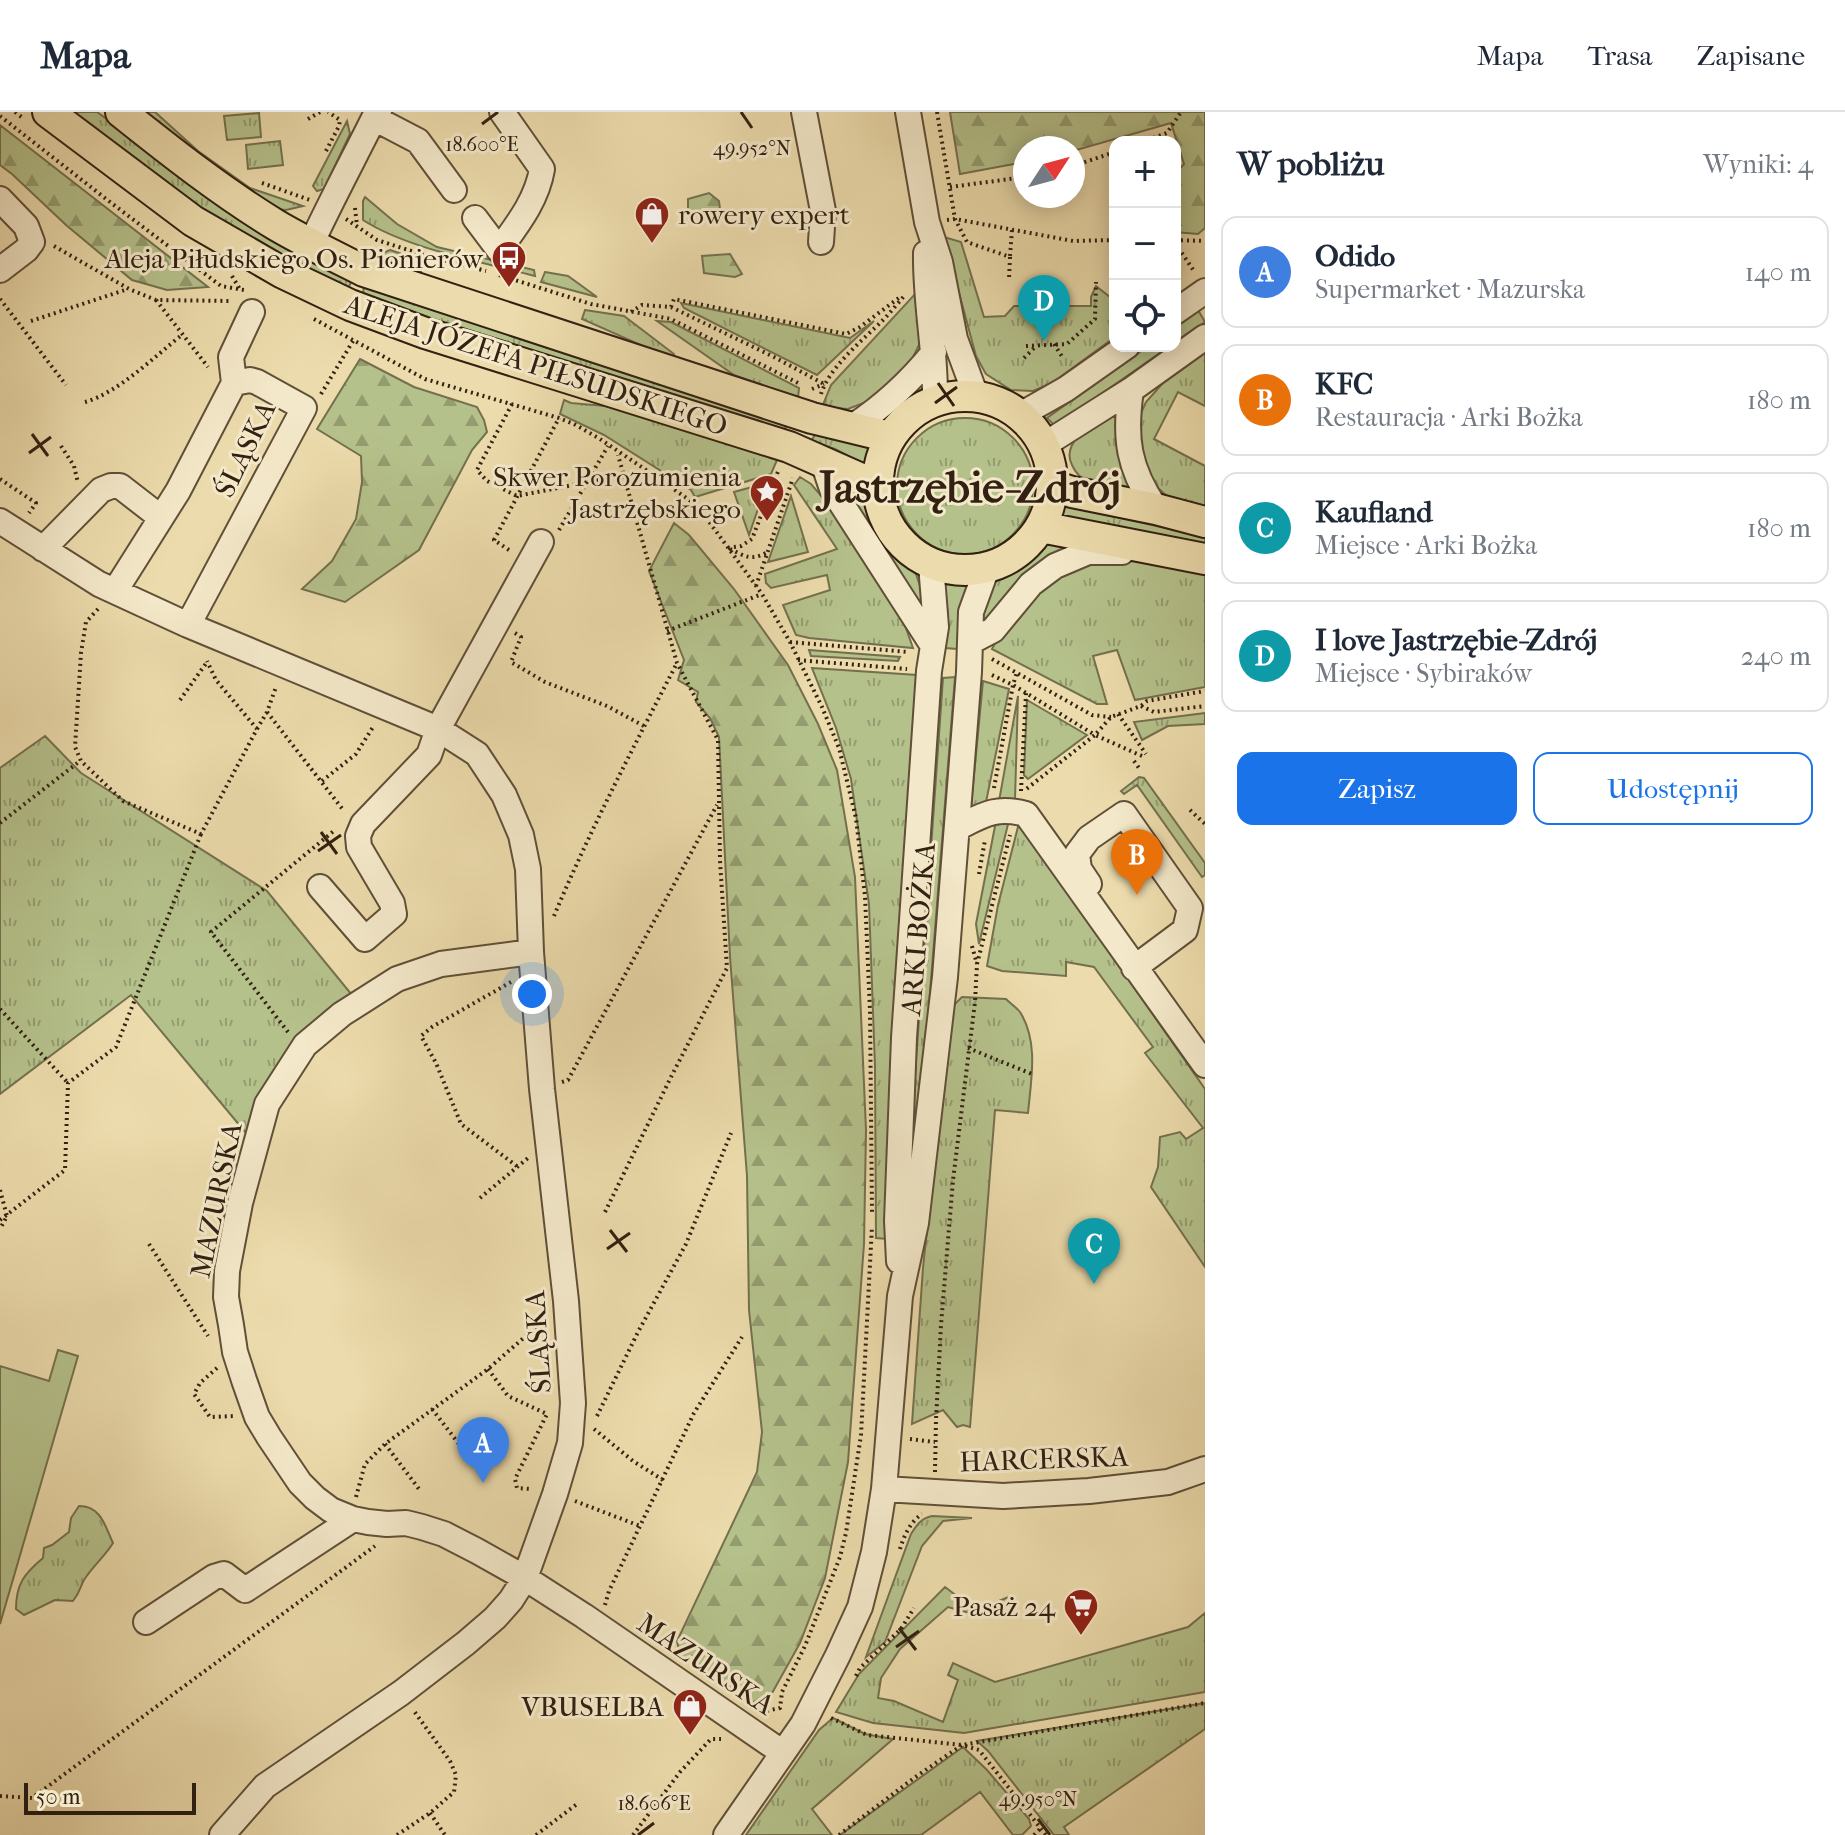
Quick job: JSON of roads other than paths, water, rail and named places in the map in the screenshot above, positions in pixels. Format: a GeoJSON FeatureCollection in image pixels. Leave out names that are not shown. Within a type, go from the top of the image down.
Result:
{"type":"FeatureCollection","features":[{"type":"Feature","properties":{"kind":"main road","name":"ALEJA JÓZEFA PIŁSUDSKIEGO"},"geometry":{"type":"LineString","coordinates":[[48,112],[193,221],[283,273],[350,305],[425,333],[789,447],[877,486]]}},
{"type":"Feature","properties":{"kind":"main road","name":"ALEJA JÓZEFA PIŁSUDSKIEGO"},"geometry":{"type":"LineString","coordinates":[[121,112],[212,182],[274,224],[364,271],[812,418],[890,437]]}},
{"type":"Feature","properties":{"kind":"main road"},"geometry":{"type":"LineString","coordinates":[[976,396],[1006,406],[1034,429],[1044,445],[1053,486],[1041,527],[1027,545],[1008,559],[987,568],[968,571],[931,564],[914,555],[899,541],[887,524],[877,486],[880,460],[890,437],[910,415],[935,401],[976,396]]}},
{"type":"Feature","properties":{"kind":"main road"},"geometry":{"type":"LineString","coordinates":[[1053,486],[1205,522]]}},
{"type":"Feature","properties":{"kind":"main road"},"geometry":{"type":"LineString","coordinates":[[1041,527],[1195,557]]}},
{"type":"Feature","properties":{"kind":"street"},"geometry":{"type":"LineString","coordinates":[[475,218],[499,250],[539,185],[542,169],[502,112]]}},
{"type":"Feature","properties":{"kind":"street"},"geometry":{"type":"LineString","coordinates":[[804,112],[823,211],[821,242]]}},
{"type":"Feature","properties":{"kind":"street"},"geometry":{"type":"LineString","coordinates":[[908,112],[927,222],[940,262],[955,339],[976,396]]}},
{"type":"Feature","properties":{"kind":"street"},"geometry":{"type":"LineString","coordinates":[[311,244],[376,115],[418,141],[454,190]]}},
{"type":"Feature","properties":{"kind":"street"},"geometry":{"type":"LineString","coordinates":[[0,199],[26,226],[29,246],[0,270]]}},
{"type":"Feature","properties":{"kind":"street"},"geometry":{"type":"LineString","coordinates":[[927,222],[926,272],[934,352],[935,401]]}},
{"type":"Feature","properties":{"kind":"street"},"geometry":{"type":"LineString","coordinates":[[1181,304],[1199,281]]}},
{"type":"Feature","properties":{"kind":"street"},"geometry":{"type":"LineString","coordinates":[[232,388],[231,357],[241,301]]}},
{"type":"Feature","properties":{"kind":"street"},"geometry":{"type":"LineString","coordinates":[[1044,445],[1131,390],[1205,337]]}},
{"type":"Feature","properties":{"kind":"street"},"geometry":{"type":"LineString","coordinates":[[852,427],[913,378],[934,352]]}},
{"type":"Feature","properties":{"kind":"street"},"geometry":{"type":"LineString","coordinates":[[1020,415],[1066,389],[1118,352]]}},
{"type":"Feature","properties":{"kind":"street","name":"ŚLĄSKA"},"geometry":{"type":"LineString","coordinates":[[115,591],[178,491],[232,388],[250,380],[257,382],[304,408],[188,625]]}},
{"type":"Feature","properties":{"kind":"street"},"geometry":{"type":"LineString","coordinates":[[1131,390],[1127,420],[1130,456],[1142,489],[1156,509]]}},
{"type":"Feature","properties":{"kind":"street"},"geometry":{"type":"LineString","coordinates":[[823,462],[832,489],[924,650]]}},
{"type":"Feature","properties":{"kind":"street"},"geometry":{"type":"LineString","coordinates":[[43,549],[101,490],[111,486],[120,486],[160,517]]}},
{"type":"Feature","properties":{"kind":"street","name":"ŚLĄSKA"},"geometry":{"type":"LineString","coordinates":[[0,521],[99,584],[188,625],[438,729],[477,754],[504,795],[521,835],[528,869],[531,952],[548,1148],[566,1301],[573,1403],[570,1443],[555,1494],[525,1578],[495,1618],[401,1693],[265,1786],[222,1835]]}},
{"type":"Feature","properties":{"kind":"street"},"geometry":{"type":"LineString","coordinates":[[320,887],[365,939],[394,914],[392,903],[359,847],[356,821],[429,755],[438,729],[541,542]]}},
{"type":"Feature","properties":{"kind":"street"},"geometry":{"type":"LineString","coordinates":[[970,642],[993,630],[1031,584],[1055,566],[1088,552],[1195,557]]}},
{"type":"Feature","properties":{"kind":"street","name":"ARKI BOŻKA"},"geometry":{"type":"LineString","coordinates":[[726,1835],[803,1724],[860,1607],[874,1552],[884,1489],[900,1296],[897,1221],[904,1038],[929,671],[924,650],[936,627],[931,564]]}},
{"type":"Feature","properties":{"kind":"street","name":"ARKI BOŻKA"},"geometry":{"type":"LineString","coordinates":[[900,1296],[916,1223],[945,977],[971,612],[987,568]]}},
{"type":"Feature","properties":{"kind":"street"},"geometry":{"type":"LineString","coordinates":[[957,828],[990,811],[1026,814],[1205,1065]]}},
{"type":"Feature","properties":{"kind":"street"},"geometry":{"type":"LineString","coordinates":[[1114,940],[1118,927],[1079,869],[1077,854],[1089,838],[1124,814],[1190,908],[1185,930],[1134,968]]}},
{"type":"Feature","properties":{"kind":"street","name":"MAZURSKA"},"geometry":{"type":"LineString","coordinates":[[531,952],[441,964],[397,979],[342,1014],[302,1049],[267,1104],[240,1203],[227,1271],[226,1297],[235,1352],[257,1417],[300,1483],[331,1510],[354,1511],[387,1524],[406,1523],[444,1534],[525,1578],[584,1616],[783,1753]]}},
{"type":"Feature","properties":{"kind":"street","name":"HARCERSKA"},"geometry":{"type":"LineString","coordinates":[[884,1489],[1003,1496],[1089,1491],[1168,1482],[1205,1469]]}},
{"type":"Feature","properties":{"kind":"street"},"geometry":{"type":"LineString","coordinates":[[146,1622],[214,1577],[224,1574],[245,1590],[354,1511]]}},
{"type":"Feature","properties":{"kind":"place","name":"rowery expert"},"geometry":{"type":"Point","coordinates":[652,245]}},
{"type":"Feature","properties":{"kind":"place","name":"Aleja Piłudskiego Os. Pionierów"},"geometry":{"type":"Point","coordinates":[509,289]}},
{"type":"Feature","properties":{"kind":"place","name":"I love Jastrzębie-Zdrój"},"geometry":{"type":"Point","coordinates":[1044,341]}},
{"type":"Feature","properties":{"kind":"place","name":"Skwer Porozumienia Jastrzębskiego"},"geometry":{"type":"Point","coordinates":[767,523]}},
{"type":"Feature","properties":{"kind":"place","name":"KFC"},"geometry":{"type":"Point","coordinates":[1137,895]}},
{"type":"Feature","properties":{"kind":"place","name":"Kaufland"},"geometry":{"type":"Point","coordinates":[1094,1284]}},
{"type":"Feature","properties":{"kind":"place","name":"Odido"},"geometry":{"type":"Point","coordinates":[483,1483]}},
{"type":"Feature","properties":{"kind":"place","name":"Pasaż 24"},"geometry":{"type":"Point","coordinates":[1081,1637]}},
{"type":"Feature","properties":{"kind":"place","name":"VBUSELBA"},"geometry":{"type":"Point","coordinates":[690,1737]}},
{"type":"Feature","properties":{"kind":"district","name":"Jastrzębie-Zdrój"},"geometry":{"type":"Point","coordinates":[970,487]}}]}
